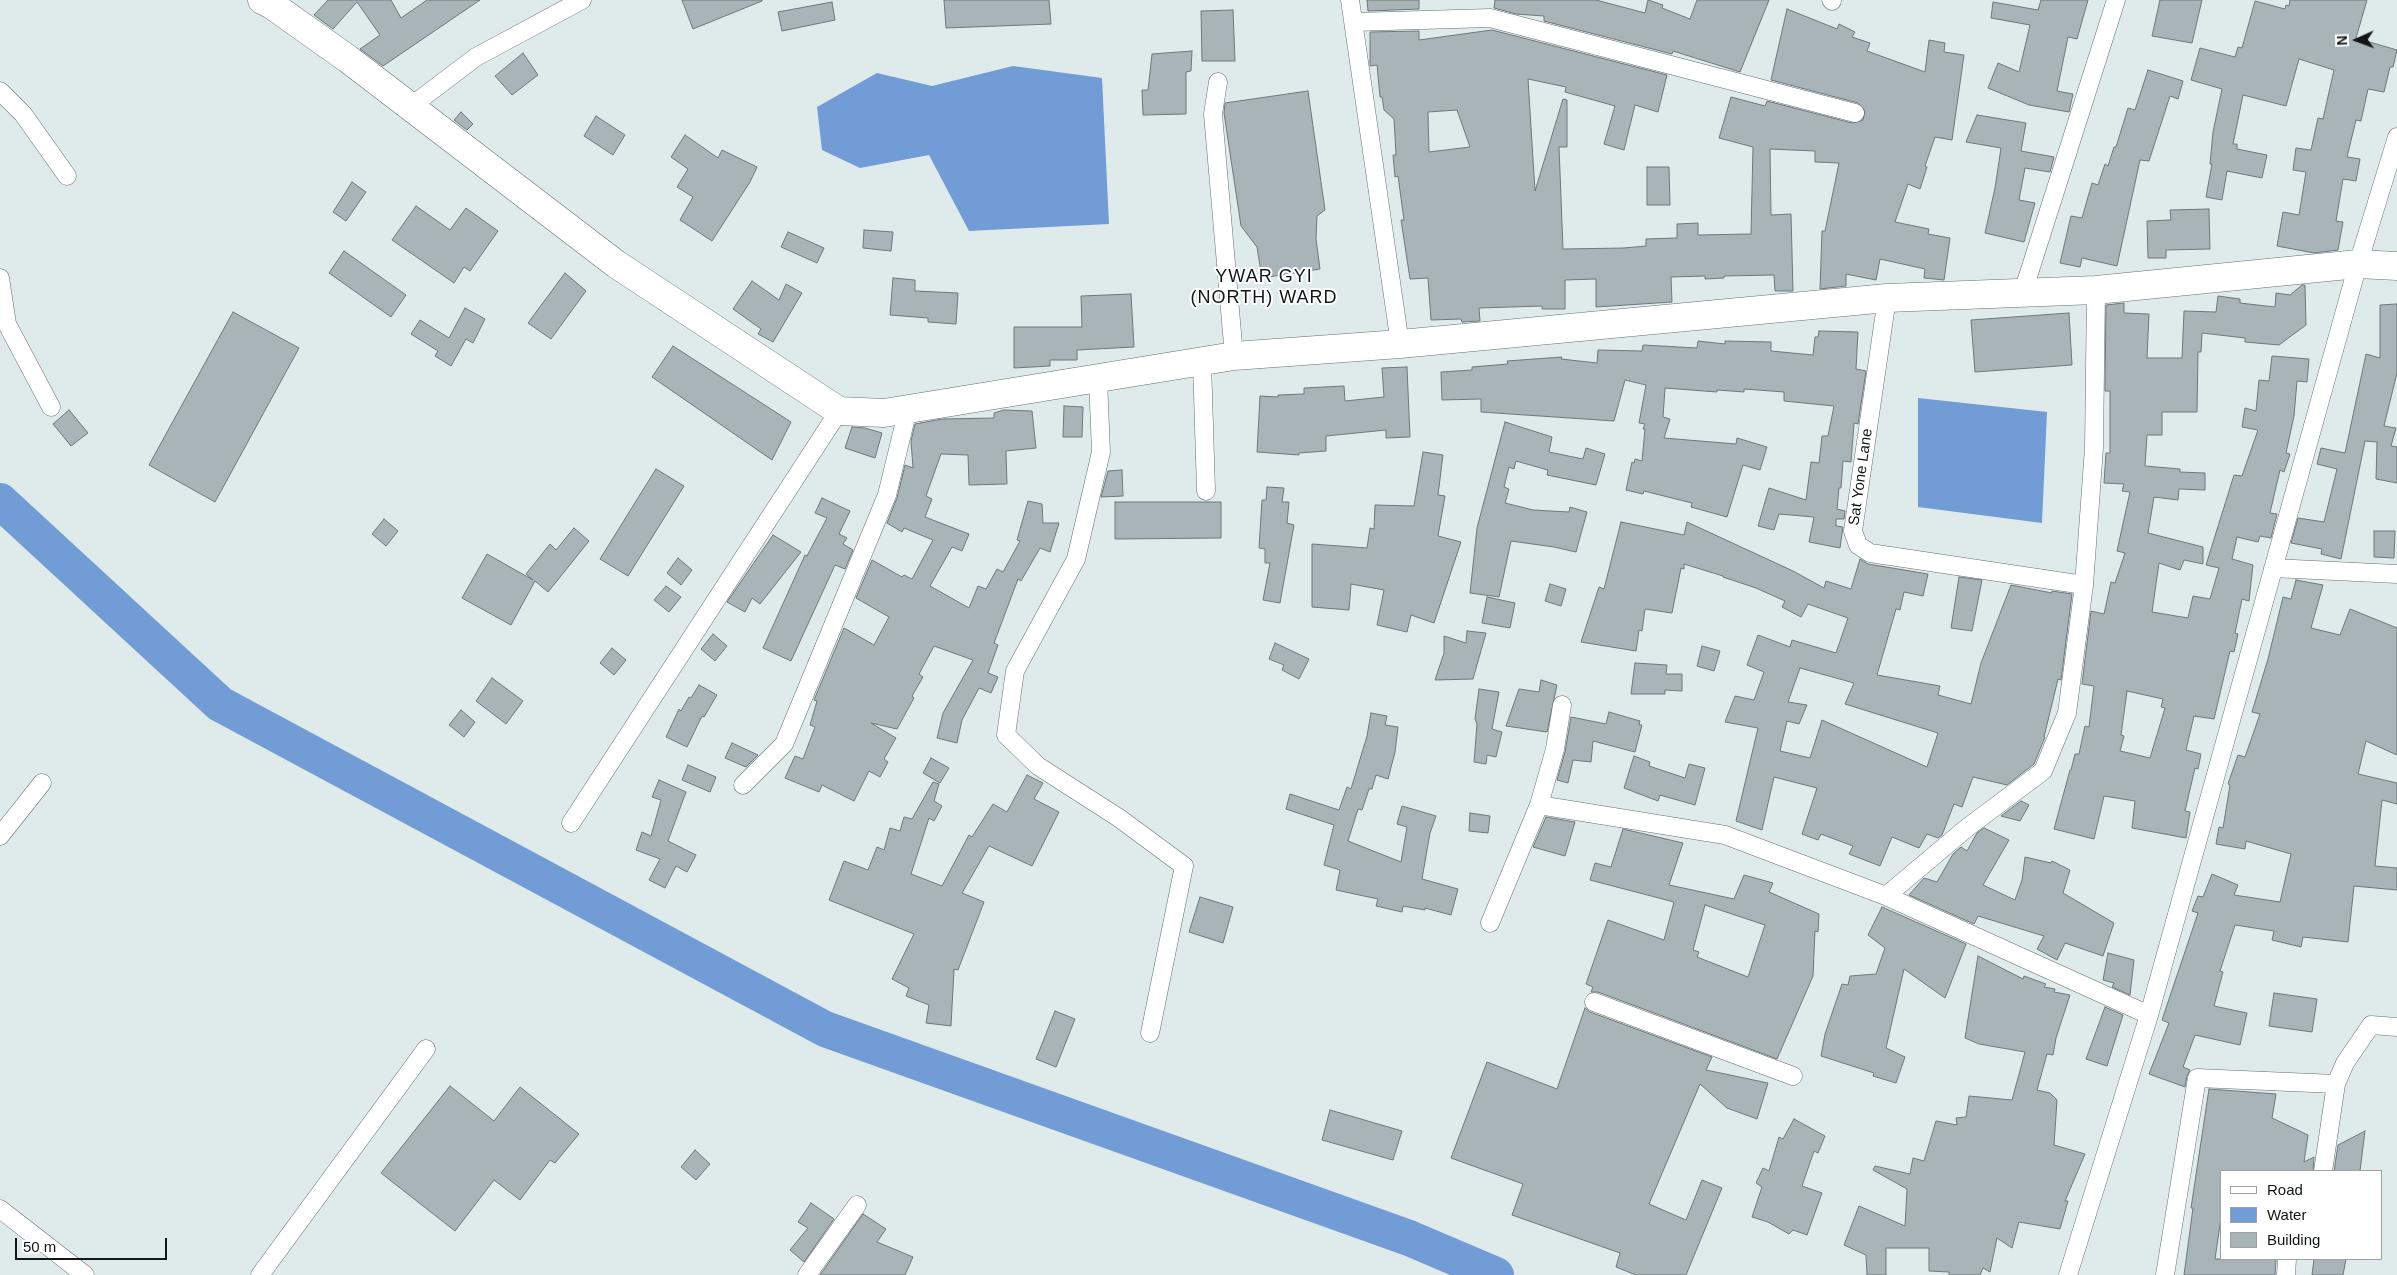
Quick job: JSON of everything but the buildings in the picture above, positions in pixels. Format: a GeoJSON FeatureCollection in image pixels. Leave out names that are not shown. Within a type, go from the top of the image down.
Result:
{"type":"FeatureCollection","features":[{"type":"Feature","properties":{"kind":"main road"},"geometry":{"type":"LineString","coordinates":[[271,2],[616,264],[839,411],[884,413],[1234,356],[1400,344],[1887,298],[2096,290],[2358,264],[2397,266]]}},
{"type":"Feature","properties":{"kind":"street"},"geometry":{"type":"LineString","coordinates":[[410,107],[476,57],[582,0]]}},
{"type":"Feature","properties":{"kind":"street"},"geometry":{"type":"LineString","coordinates":[[1350,0],[1400,344]]}},
{"type":"Feature","properties":{"kind":"street"},"geometry":{"type":"LineString","coordinates":[[2023,292],[2116,0]]}},
{"type":"Feature","properties":{"kind":"street"},"geometry":{"type":"LineString","coordinates":[[1354,22],[1490,18],[1855,113]]}},
{"type":"Feature","properties":{"kind":"street"},"geometry":{"type":"LineString","coordinates":[[1218,82],[1213,114],[1234,356]]}},
{"type":"Feature","properties":{"kind":"street"},"geometry":{"type":"LineString","coordinates":[[0,91],[23,114],[67,176]]}},
{"type":"Feature","properties":{"kind":"street"},"geometry":{"type":"LineString","coordinates":[[2068,1275],[2149,1015],[2358,264],[2397,137]]}},
{"type":"Feature","properties":{"kind":"street"},"geometry":{"type":"LineString","coordinates":[[0,278],[7,324],[51,407]]}},
{"type":"Feature","properties":{"kind":"street"},"geometry":{"type":"LineString","coordinates":[[1886,896],[1968,827],[2043,771],[2067,713],[2084,585],[2094,448],[2096,290]]}},
{"type":"Feature","properties":{"kind":"street","name":"Sat Yone Lane"},"geometry":{"type":"LineString","coordinates":[[1887,298],[1853,532],[1858,545],[1870,553],[2084,585]]}},
{"type":"Feature","properties":{"kind":"street"},"geometry":{"type":"LineString","coordinates":[[1202,362],[1206,491]]}},
{"type":"Feature","properties":{"kind":"street"},"geometry":{"type":"LineString","coordinates":[[1098,379],[1101,452],[1076,559],[1015,671],[1006,735],[1038,766],[1119,818],[1184,866],[1150,1033]]}},
{"type":"Feature","properties":{"kind":"street"},"geometry":{"type":"LineString","coordinates":[[743,785],[784,744],[887,495],[908,409]]}},
{"type":"Feature","properties":{"kind":"street"},"geometry":{"type":"LineString","coordinates":[[571,824],[839,411]]}},
{"type":"Feature","properties":{"kind":"street"},"geometry":{"type":"LineString","coordinates":[[2273,568],[2397,574]]}},
{"type":"Feature","properties":{"kind":"street"},"geometry":{"type":"LineString","coordinates":[[1490,923],[1538,805],[1554,749],[1562,705]]}},
{"type":"Feature","properties":{"kind":"street"},"geometry":{"type":"LineString","coordinates":[[0,836],[42,783]]}},
{"type":"Feature","properties":{"kind":"street"},"geometry":{"type":"LineString","coordinates":[[1538,805],[1725,835],[1886,896],[2149,1015]]}},
{"type":"Feature","properties":{"kind":"street"},"geometry":{"type":"LineString","coordinates":[[1594,1002],[1792,1076]]}},
{"type":"Feature","properties":{"kind":"street"},"geometry":{"type":"LineString","coordinates":[[2323,1170],[2336,1084],[2345,1063],[2371,1025],[2397,1027]]}},
{"type":"Feature","properties":{"kind":"street"},"geometry":{"type":"LineString","coordinates":[[260,1275],[426,1048]]}},
{"type":"Feature","properties":{"kind":"street"},"geometry":{"type":"LineString","coordinates":[[2165,1275],[2197,1078],[2336,1084]]}},
{"type":"Feature","properties":{"kind":"street"},"geometry":{"type":"LineString","coordinates":[[807,1275],[856,1205]]}},
{"type":"Feature","properties":{"kind":"street"},"geometry":{"type":"LineString","coordinates":[[0,1209],[85,1275]]}},
{"type":"Feature","properties":{"kind":"street"},"geometry":{"type":"LineString","coordinates":[[2286,1275],[2287,1260]]}},
{"type":"Feature","properties":{"kind":"water"},"geometry":{"type":"Polygon","coordinates":[[[1013,66],[1102,78],[1109,224],[969,231],[929,155],[860,168],[822,150],[817,107],[877,73],[932,86],[1013,66]]]}},
{"type":"Feature","properties":{"kind":"water"},"geometry":{"type":"Polygon","coordinates":[[[1918,398],[2047,412],[2042,523],[1918,507],[1918,398]]]}},
{"type":"Feature","properties":{"kind":"waterway"},"geometry":{"type":"LineString","coordinates":[[0,501],[220,704],[825,1029],[1409,1238],[1496,1275]]}},
{"type":"Feature","properties":{"kind":"district","name":"YWAR GYI (NORTH) WARD"},"geometry":{"type":"Point","coordinates":[1264,287]}}]}
